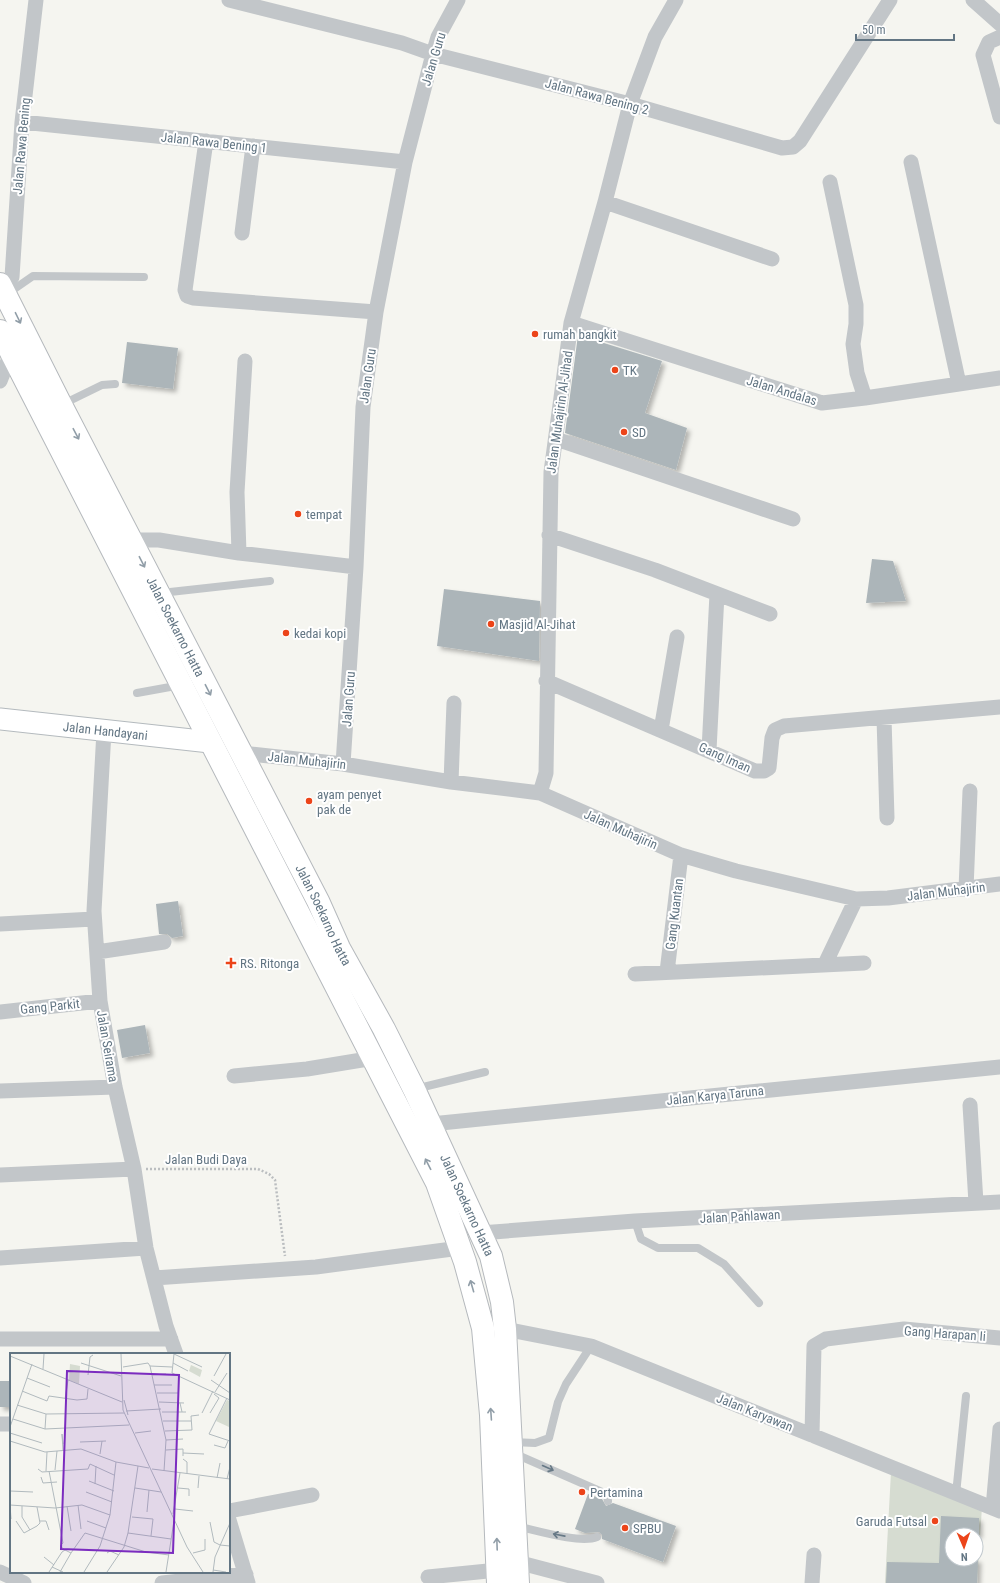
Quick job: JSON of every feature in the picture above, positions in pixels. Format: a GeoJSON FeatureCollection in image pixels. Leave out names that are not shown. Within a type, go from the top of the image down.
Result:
{"type":"FeatureCollection","features":[{"type":"Feature","properties":{"kind":"main road","name":"Jalan Soekarno Hatta"},"geometry":{"type":"LineString","coordinates":[[3,289],[61,405],[318,901],[338,948],[384,1029],[431,1124],[491,1256],[502,1302],[505,1329],[516,1526],[504,1572]]}},
{"type":"Feature","properties":{"kind":"main road","name":"Jalan Soekarno Hatta"},"geometry":{"type":"LineString","coordinates":[[0,331],[437,1183],[460,1248],[483,1328],[504,1572],[518,1583]]}},
{"type":"Feature","properties":{"kind":"main road"},"geometry":{"type":"LineString","coordinates":[[369,1049],[384,1029]]}},
{"type":"Feature","properties":{"kind":"street","name":"Jalan Rawa Bening"},"geometry":{"type":"LineString","coordinates":[[3,289],[12,277],[22,122],[36,0]]}},
{"type":"Feature","properties":{"kind":"street","name":"Jalan Rawa Bening 2"},"geometry":{"type":"LineString","coordinates":[[229,0],[394,41],[433,54],[630,104],[782,148],[792,147],[800,141],[890,0]]}},
{"type":"Feature","properties":{"kind":"street","name":"Jalan Guru"},"geometry":{"type":"LineString","coordinates":[[344,764],[356,567],[363,407],[376,312],[405,162],[433,54],[438,37],[458,0]]}},
{"type":"Feature","properties":{"kind":"street","name":"Jalan Muhajirin Al-Jihad"},"geometry":{"type":"LineString","coordinates":[[540,794],[546,773],[546,681],[551,472],[571,322],[605,202],[630,104],[655,37],[676,0]]}},
{"type":"Feature","properties":{"kind":"street"},"geometry":{"type":"LineString","coordinates":[[973,0],[1000,24]]}},
{"type":"Feature","properties":{"kind":"street"},"geometry":{"type":"LineString","coordinates":[[1000,37],[989,42],[983,55],[1000,117]]}},
{"type":"Feature","properties":{"kind":"street","name":"Jalan Rawa Bening 1"},"geometry":{"type":"LineString","coordinates":[[22,122],[405,162]]}},
{"type":"Feature","properties":{"kind":"street"},"geometry":{"type":"LineString","coordinates":[[206,141],[185,290],[187,296],[193,298],[376,312]]}},
{"type":"Feature","properties":{"kind":"street"},"geometry":{"type":"LineString","coordinates":[[242,233],[253,146]]}},
{"type":"Feature","properties":{"kind":"street"},"geometry":{"type":"LineString","coordinates":[[911,162],[959,384]]}},
{"type":"Feature","properties":{"kind":"street"},"geometry":{"type":"LineString","coordinates":[[830,182],[856,305],[856,324],[853,344],[857,373],[864,398]]}},
{"type":"Feature","properties":{"kind":"street"},"geometry":{"type":"LineString","coordinates":[[605,202],[772,259]]}},
{"type":"Feature","properties":{"kind":"street","name":"Jalan Andalas"},"geometry":{"type":"LineString","coordinates":[[571,322],[822,402],[864,398],[1000,378]]}},
{"type":"Feature","properties":{"kind":"street"},"geometry":{"type":"LineString","coordinates":[[0,381],[11,352]]}},
{"type":"Feature","properties":{"kind":"street"},"geometry":{"type":"LineString","coordinates":[[239,554],[237,492],[245,361]]}},
{"type":"Feature","properties":{"kind":"street"},"geometry":{"type":"LineString","coordinates":[[556,439],[793,519]]}},
{"type":"Feature","properties":{"kind":"street"},"geometry":{"type":"LineString","coordinates":[[549,535],[655,570],[770,614]]}},
{"type":"Feature","properties":{"kind":"street"},"geometry":{"type":"LineString","coordinates":[[131,540],[159,540],[239,554],[356,567]]}},
{"type":"Feature","properties":{"kind":"street"},"geometry":{"type":"LineString","coordinates":[[709,750],[717,594]]}},
{"type":"Feature","properties":{"kind":"street"},"geometry":{"type":"LineString","coordinates":[[660,730],[677,637]]}},
{"type":"Feature","properties":{"kind":"street","name":"Gang Iman"},"geometry":{"type":"LineString","coordinates":[[546,681],[755,771],[764,771],[769,768],[772,738],[775,730],[784,726],[1000,707]]}},
{"type":"Feature","properties":{"kind":"street"},"geometry":{"type":"LineString","coordinates":[[451,782],[454,703]]}},
{"type":"Feature","properties":{"kind":"street"},"geometry":{"type":"LineString","coordinates":[[884,718],[887,818]]}},
{"type":"Feature","properties":{"kind":"street","name":"Jalan Handayani"},"geometry":{"type":"LineString","coordinates":[[0,719],[210,742]]}},
{"type":"Feature","properties":{"kind":"street","name":"Jalan Seirama"},"geometry":{"type":"LineString","coordinates":[[104,730],[94,919],[100,1001],[115,1087],[134,1169],[146,1248],[176,1353]]}},
{"type":"Feature","properties":{"kind":"street","name":"Jalan Muhajirin"},"geometry":{"type":"LineString","coordinates":[[241,753],[344,764],[451,782],[540,794],[681,855],[736,871],[856,899],[888,898],[1000,884]]}},
{"type":"Feature","properties":{"kind":"street"},"geometry":{"type":"LineString","coordinates":[[966,889],[970,791]]}},
{"type":"Feature","properties":{"kind":"street","name":"Gang Kuantan"},"geometry":{"type":"LineString","coordinates":[[668,972],[681,855]]}},
{"type":"Feature","properties":{"kind":"street"},"geometry":{"type":"LineString","coordinates":[[825,964],[856,899]]}},
{"type":"Feature","properties":{"kind":"street"},"geometry":{"type":"LineString","coordinates":[[0,924],[94,919]]}},
{"type":"Feature","properties":{"kind":"street"},"geometry":{"type":"LineString","coordinates":[[96,952],[164,942]]}},
{"type":"Feature","properties":{"kind":"street"},"geometry":{"type":"LineString","coordinates":[[635,974],[864,963]]}},
{"type":"Feature","properties":{"kind":"street","name":"Gang Parkit"},"geometry":{"type":"LineString","coordinates":[[0,1012],[100,1001]]}},
{"type":"Feature","properties":{"kind":"street"},"geometry":{"type":"LineString","coordinates":[[234,1076],[307,1069],[369,1049]]}},
{"type":"Feature","properties":{"kind":"street","name":"Jalan Karya Taruna"},"geometry":{"type":"LineString","coordinates":[[431,1124],[1000,1067]]}},
{"type":"Feature","properties":{"kind":"street"},"geometry":{"type":"LineString","coordinates":[[0,1091],[115,1087]]}},
{"type":"Feature","properties":{"kind":"street"},"geometry":{"type":"LineString","coordinates":[[970,1105],[976,1203]]}},
{"type":"Feature","properties":{"kind":"street"},"geometry":{"type":"LineString","coordinates":[[0,1176],[134,1169]]}},
{"type":"Feature","properties":{"kind":"street","name":"Jalan Pahlawan"},"geometry":{"type":"LineString","coordinates":[[480,1233],[635,1221],[1000,1202]]}},
{"type":"Feature","properties":{"kind":"street"},"geometry":{"type":"LineString","coordinates":[[0,1258],[146,1248]]}},
{"type":"Feature","properties":{"kind":"street"},"geometry":{"type":"LineString","coordinates":[[154,1278],[295,1267],[316,1267],[460,1248]]}},
{"type":"Feature","properties":{"kind":"street","name":"Jalan Karyawan"},"geometry":{"type":"LineString","coordinates":[[505,1329],[591,1346],[997,1510]]}},
{"type":"Feature","properties":{"kind":"street","name":"Gang Harapan Ii"},"geometry":{"type":"LineString","coordinates":[[812,1435],[814,1346],[820,1341],[904,1329],[1000,1338]]}},
{"type":"Feature","properties":{"kind":"street"},"geometry":{"type":"LineString","coordinates":[[0,1339],[171,1339]]}},
{"type":"Feature","properties":{"kind":"street"},"geometry":{"type":"LineString","coordinates":[[997,1510],[1000,1429]]}},
{"type":"Feature","properties":{"kind":"street"},"geometry":{"type":"LineString","coordinates":[[230,1511],[312,1495]]}},
{"type":"Feature","properties":{"kind":"street"},"geometry":{"type":"LineString","coordinates":[[162,1583],[247,1579],[230,1523]]}},
{"type":"Feature","properties":{"kind":"street"},"geometry":{"type":"LineString","coordinates":[[812,1583],[814,1555]]}},
{"type":"Feature","properties":{"kind":"street"},"geometry":{"type":"LineString","coordinates":[[0,1572],[24,1583]]}},
{"type":"Feature","properties":{"kind":"street"},"geometry":{"type":"LineString","coordinates":[[428,1577],[504,1572],[597,1583]]}},
{"type":"Feature","properties":{"kind":"lane"},"geometry":{"type":"LineString","coordinates":[[3,289],[33,276],[144,277]]}},
{"type":"Feature","properties":{"kind":"lane"},"geometry":{"type":"LineString","coordinates":[[61,405],[102,385],[115,384]]}},
{"type":"Feature","properties":{"kind":"lane"},"geometry":{"type":"LineString","coordinates":[[158,593],[247,582],[270,581]]}},
{"type":"Feature","properties":{"kind":"lane"},"geometry":{"type":"LineString","coordinates":[[137,694],[181,685]]}},
{"type":"Feature","properties":{"kind":"lane"},"geometry":{"type":"LineString","coordinates":[[414,1089],[485,1072]]}},
{"type":"Feature","properties":{"kind":"lane"},"geometry":{"type":"LineString","coordinates":[[635,1221],[641,1240],[658,1248],[698,1248],[724,1264],[759,1303]]}},
{"type":"Feature","properties":{"kind":"lane"},"geometry":{"type":"LineString","coordinates":[[512,1447],[535,1444],[549,1438],[558,1402],[566,1384],[591,1346]]}},
{"type":"Feature","properties":{"kind":"lane"},"geometry":{"type":"LineString","coordinates":[[956,1494],[966,1396]]}},
{"type":"Feature","properties":{"kind":"lane"},"geometry":{"type":"LineString","coordinates":[[512,1447],[602,1492],[607,1495],[608,1501]]}},
{"type":"Feature","properties":{"kind":"lane"},"geometry":{"type":"LineString","coordinates":[[516,1526],[576,1539],[590,1540],[597,1537]]}},
{"type":"Feature","properties":{"kind":"path","name":"Jalan Budi Daya"},"geometry":{"type":"LineString","coordinates":[[134,1169],[258,1169],[269,1174],[274,1180],[285,1255],[295,1267]]}},
{"type":"Feature","properties":{"kind":"shaded area","name":"Garuda Futsal"},"geometry":{"type":"Polygon","coordinates":[[[891,1472],[982,1507],[981,1527],[944,1527],[944,1567],[978,1567],[977,1583],[885,1583],[891,1472]]]}},
{"type":"Feature","properties":{"kind":"building"},"geometry":{"type":"Polygon","coordinates":[[[578,335],[662,361],[645,413],[687,428],[676,470],[565,433],[578,335]]]}},
{"type":"Feature","properties":{"kind":"building"},"geometry":{"type":"Polygon","coordinates":[[[127,342],[178,348],[173,389],[122,383],[127,342]]]}},
{"type":"Feature","properties":{"kind":"building"},"geometry":{"type":"Polygon","coordinates":[[[872,559],[893,561],[906,601],[866,603],[872,559]]]}},
{"type":"Feature","properties":{"kind":"building","name":"Masjid Al-Jihat"},"geometry":{"type":"Polygon","coordinates":[[[444,589],[540,601],[539,661],[437,646],[444,589]]]}},
{"type":"Feature","properties":{"kind":"building"},"geometry":{"type":"Polygon","coordinates":[[[178,901],[183,936],[172,938],[167,934],[159,934],[156,904],[178,901]]]}},
{"type":"Feature","properties":{"kind":"building"},"geometry":{"type":"Polygon","coordinates":[[[145,1025],[150,1053],[122,1058],[117,1030],[145,1025]]]}},
{"type":"Feature","properties":{"kind":"building"},"geometry":{"type":"Polygon","coordinates":[[[0,1381],[10,1381],[10,1407],[0,1407],[0,1381]]]}},
{"type":"Feature","properties":{"kind":"building","name":"SPBU"},"geometry":{"type":"Polygon","coordinates":[[[588,1494],[602,1499],[606,1506],[613,1503],[676,1526],[663,1562],[602,1539],[602,1535],[599,1532],[585,1533],[575,1529],[588,1494]]]}},
{"type":"Feature","properties":{"kind":"building"},"geometry":{"type":"Polygon","coordinates":[[[941,1516],[979,1518],[979,1527],[944,1527],[944,1567],[978,1567],[977,1583],[886,1583],[887,1562],[939,1563],[941,1516]]]}},
{"type":"Feature","properties":{"kind":"place","name":"rumah bangkit"},"geometry":{"type":"Point","coordinates":[535,334]}},
{"type":"Feature","properties":{"kind":"place","name":"TK"},"geometry":{"type":"Point","coordinates":[615,370]}},
{"type":"Feature","properties":{"kind":"place","name":"SD"},"geometry":{"type":"Point","coordinates":[624,432]}},
{"type":"Feature","properties":{"kind":"place","name":"tempat"},"geometry":{"type":"Point","coordinates":[298,514]}},
{"type":"Feature","properties":{"kind":"place","name":"Masjid Al-Jihat"},"geometry":{"type":"Point","coordinates":[491,624]}},
{"type":"Feature","properties":{"kind":"place","name":"kedai kopi"},"geometry":{"type":"Point","coordinates":[286,633]}},
{"type":"Feature","properties":{"kind":"place","name":"ayam penyet pak de"},"geometry":{"type":"Point","coordinates":[309,801]}},
{"type":"Feature","properties":{"kind":"place","name":"RS. Ritonga"},"geometry":{"type":"Point","coordinates":[231,963]}},
{"type":"Feature","properties":{"kind":"place","name":"Pertamina"},"geometry":{"type":"Point","coordinates":[582,1492]}},
{"type":"Feature","properties":{"kind":"place","name":"Garuda Futsal"},"geometry":{"type":"Point","coordinates":[935,1521]}},
{"type":"Feature","properties":{"kind":"place","name":"SPBU"},"geometry":{"type":"Point","coordinates":[625,1528]}}]}
